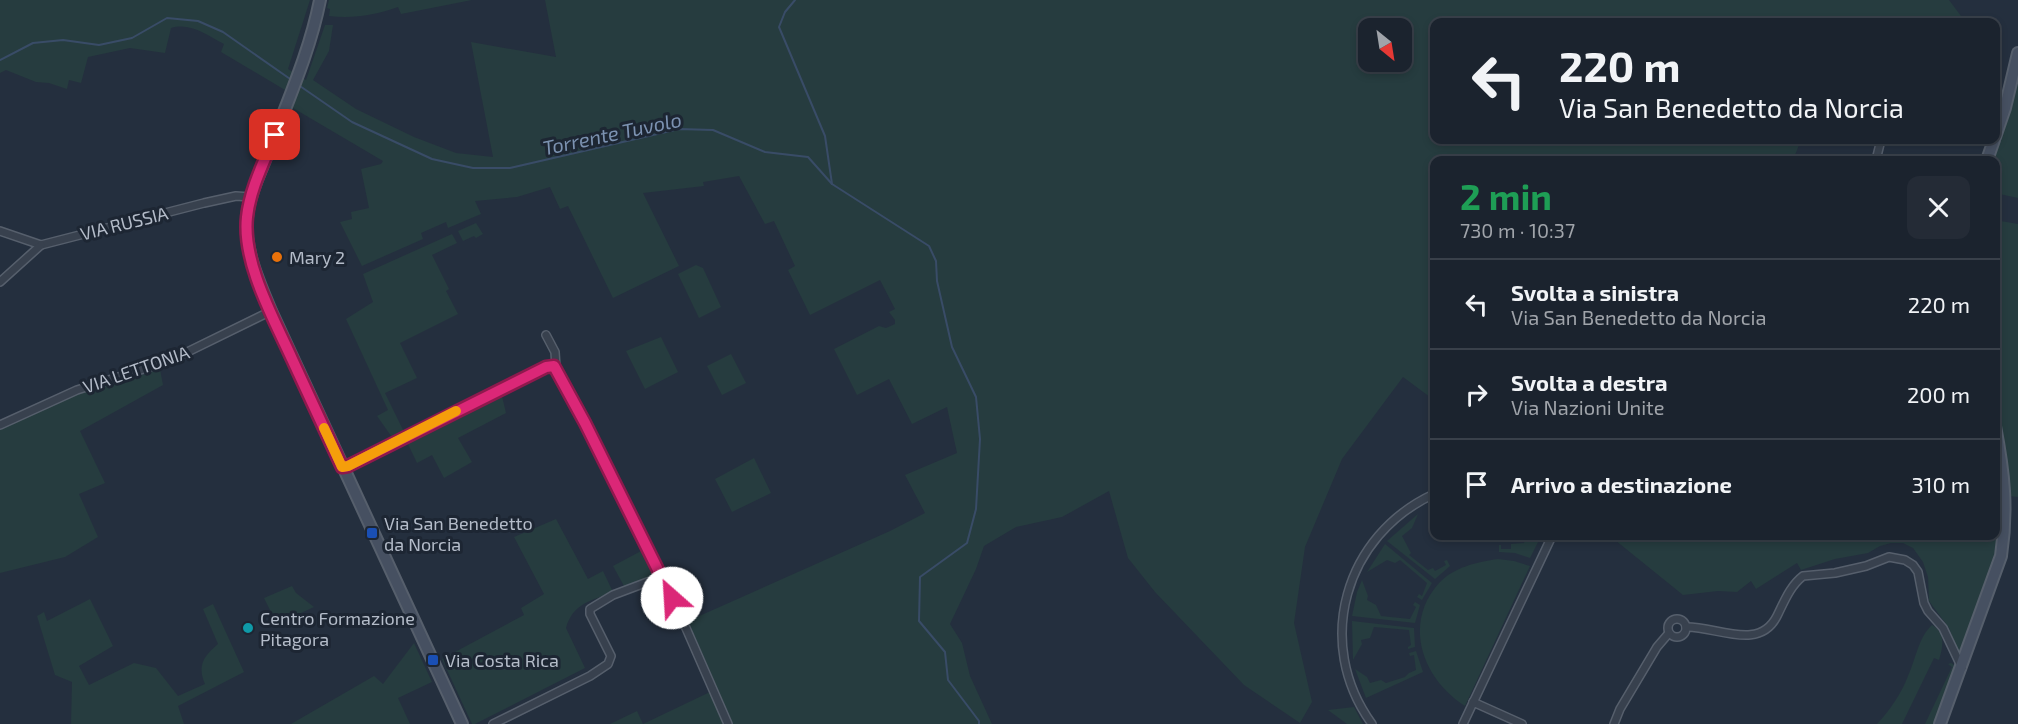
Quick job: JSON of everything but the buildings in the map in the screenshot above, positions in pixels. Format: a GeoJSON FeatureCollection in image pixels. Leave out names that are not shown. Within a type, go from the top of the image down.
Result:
{"type":"FeatureCollection","features":[{"type":"Feature","properties":{"kind":"street"},"geometry":{"type":"LineString","coordinates":[[320,0],[299,73],[250,197],[247,220],[248,242],[255,272],[271,311],[462,724]]}},
{"type":"Feature","properties":{"kind":"street"},"geometry":{"type":"LineString","coordinates":[[2000,123],[2018,53]]}},
{"type":"Feature","properties":{"kind":"street","name":"VIA RUSSIA"},"geometry":{"type":"LineString","coordinates":[[41,245],[204,203],[236,196],[250,197]]}},
{"type":"Feature","properties":{"kind":"street"},"geometry":{"type":"LineString","coordinates":[[0,231],[41,245],[0,282]]}},
{"type":"Feature","properties":{"kind":"street","name":"VIA LETTONIA"},"geometry":{"type":"LineString","coordinates":[[0,425],[77,390],[169,361],[271,311]]}},
{"type":"Feature","properties":{"kind":"street"},"geometry":{"type":"LineString","coordinates":[[546,335],[555,352],[556,367],[662,577],[728,724]]}},
{"type":"Feature","properties":{"kind":"street"},"geometry":{"type":"LineString","coordinates":[[546,367],[555,352]]}},
{"type":"Feature","properties":{"kind":"street"},"geometry":{"type":"LineString","coordinates":[[342,467],[546,367],[556,367]]}},
{"type":"Feature","properties":{"kind":"street"},"geometry":{"type":"LineString","coordinates":[[1940,724],[2001,556],[2005,529],[2005,493],[2000,460]]}},
{"type":"Feature","properties":{"kind":"street"},"geometry":{"type":"LineString","coordinates":[[1372,724],[1351,685],[1342,650],[1341,629],[1346,598],[1358,566],[1378,534],[1417,501],[1430,496]]}},
{"type":"Feature","properties":{"kind":"street"},"geometry":{"type":"LineString","coordinates":[[1463,724],[1550,540]]}},
{"type":"Feature","properties":{"kind":"street"},"geometry":{"type":"LineString","coordinates":[[1686,627],[1740,635],[1758,634],[1775,621],[1791,588],[1803,576],[1835,573],[1866,566],[1889,557],[1897,557],[1913,565],[1918,572],[1928,611],[1943,628],[1962,668]]}},
{"type":"Feature","properties":{"kind":"street"},"geometry":{"type":"LineString","coordinates":[[493,724],[590,676],[608,664],[611,656],[590,614],[590,609],[613,595],[662,577]]}},
{"type":"Feature","properties":{"kind":"street"},"geometry":{"type":"LineString","coordinates":[[1614,724],[1620,709],[1669,633],[1669,625],[1674,620],[1682,621],[1686,627]]}},
{"type":"Feature","properties":{"kind":"street"},"geometry":{"type":"LineString","coordinates":[[1669,633],[1679,637],[1686,627]]}},
{"type":"Feature","properties":{"kind":"street"},"geometry":{"type":"LineString","coordinates":[[1473,702],[1522,724]]}},
{"type":"Feature","properties":{"kind":"green space"},"geometry":{"type":"Polygon","coordinates":[[[0,0],[310,0],[288,69],[306,80],[325,25],[333,25],[329,51],[313,80],[356,109],[414,137],[456,153],[493,157],[471,42],[556,57],[545,0],[1949,0],[1961,16],[1960,18],[1430,18],[1430,144],[1799,144],[1795,156],[1430,156],[1430,397],[1403,377],[1342,459],[1305,547],[1294,623],[1312,702],[1300,723],[1244,685],[1155,592],[1128,558],[1109,491],[1062,517],[1016,527],[984,546],[976,569],[950,624],[962,643],[970,676],[992,724],[733,724],[688,621],[890,531],[925,513],[905,475],[957,453],[947,407],[912,424],[889,379],[857,395],[834,349],[879,326],[886,328],[895,324],[889,312],[895,309],[880,280],[810,315],[788,270],[795,266],[774,221],[765,224],[739,176],[703,182],[704,186],[643,193],[679,266],[613,298],[568,206],[560,209],[550,187],[517,197],[475,201],[481,214],[448,228],[446,222],[421,233],[423,239],[362,266],[340,222],[352,219],[351,212],[369,208],[361,169],[381,164],[383,161],[293,108],[290,114],[287,113],[296,93],[287,87],[285,90],[221,52],[224,44],[205,33],[192,28],[171,28],[165,53],[130,48],[88,57],[81,83],[69,80],[67,89],[49,83],[36,82],[6,70],[0,73],[0,0]]]}},
{"type":"Feature","properties":{"kind":"green space"},"geometry":{"type":"Polygon","coordinates":[[[329,0],[472,0],[401,14],[398,7],[372,14],[347,17],[329,16],[330,9],[327,8],[329,0]]]}},
{"type":"Feature","properties":{"kind":"green space"},"geometry":{"type":"Polygon","coordinates":[[[2018,72],[2018,198],[2000,194],[2000,156],[1988,156],[1993,144],[2000,144],[2000,123],[2018,72]]]}},
{"type":"Feature","properties":{"kind":"green space"},"geometry":{"type":"Polygon","coordinates":[[[2000,221],[2018,224],[2018,497],[2009,496],[2000,439],[2000,221]]]}},
{"type":"Feature","properties":{"kind":"green space"},"geometry":{"type":"Polygon","coordinates":[[[476,223],[483,234],[463,241],[458,231],[476,223]]]}},
{"type":"Feature","properties":{"kind":"green space"},"geometry":{"type":"Polygon","coordinates":[[[452,234],[457,243],[432,255],[449,289],[446,291],[458,314],[400,343],[417,378],[385,393],[405,434],[394,440],[377,416],[388,410],[346,319],[373,302],[363,274],[452,234]]]}},
{"type":"Feature","properties":{"kind":"green space"},"geometry":{"type":"Polygon","coordinates":[[[696,265],[703,268],[721,307],[699,318],[678,274],[696,265]]]}},
{"type":"Feature","properties":{"kind":"green space"},"geometry":{"type":"Polygon","coordinates":[[[661,337],[678,372],[645,389],[626,351],[661,337]]]}},
{"type":"Feature","properties":{"kind":"green space"},"geometry":{"type":"Polygon","coordinates":[[[731,354],[746,383],[722,395],[707,366],[731,354]]]}},
{"type":"Feature","properties":{"kind":"green space"},"geometry":{"type":"Polygon","coordinates":[[[160,369],[163,385],[80,431],[105,483],[79,494],[98,537],[65,557],[0,573],[0,429],[100,385],[160,369]]]}},
{"type":"Feature","properties":{"kind":"green space"},"geometry":{"type":"Polygon","coordinates":[[[501,392],[506,413],[458,438],[472,462],[444,478],[432,455],[417,463],[406,440],[501,392]]]}},
{"type":"Feature","properties":{"kind":"green space"},"geometry":{"type":"Polygon","coordinates":[[[754,458],[771,493],[732,512],[715,479],[754,458]]]}},
{"type":"Feature","properties":{"kind":"green space"},"geometry":{"type":"Polygon","coordinates":[[[2000,483],[2002,496],[2000,520],[2000,483]]]}},
{"type":"Feature","properties":{"kind":"green space"},"geometry":{"type":"Polygon","coordinates":[[[1418,514],[1412,528],[1402,536],[1411,553],[1409,555],[1428,570],[1433,568],[1435,571],[1446,565],[1444,561],[1447,560],[1450,566],[1435,579],[1387,541],[1418,514]]]}},
{"type":"Feature","properties":{"kind":"green space"},"geometry":{"type":"Polygon","coordinates":[[[556,519],[588,579],[603,571],[613,592],[578,608],[566,628],[585,668],[472,724],[442,659],[524,615],[521,608],[544,594],[514,537],[556,519]]]}},
{"type":"Feature","properties":{"kind":"green space"},"geometry":{"type":"Polygon","coordinates":[[[1525,540],[1539,540],[1530,558],[1515,553],[1499,552],[1499,545],[1501,549],[1511,549],[1511,544],[1524,543],[1525,540]]]}},
{"type":"Feature","properties":{"kind":"green space"},"geometry":{"type":"Polygon","coordinates":[[[1615,540],[1998,540],[1997,555],[1961,654],[1958,652],[1949,628],[1929,601],[1928,577],[1923,562],[1913,548],[1903,543],[1891,543],[1868,553],[1835,559],[1801,570],[1797,563],[1756,589],[1751,581],[1737,592],[1718,591],[1683,595],[1615,540]]]}},
{"type":"Feature","properties":{"kind":"green space"},"geometry":{"type":"Polygon","coordinates":[[[1385,544],[1432,583],[1422,600],[1417,597],[1419,594],[1422,596],[1427,583],[1400,560],[1395,563],[1387,560],[1367,572],[1385,544]]]}},
{"type":"Feature","properties":{"kind":"green space"},"geometry":{"type":"Polygon","coordinates":[[[643,550],[656,575],[624,586],[613,566],[643,550]]]}},
{"type":"Feature","properties":{"kind":"green space"},"geometry":{"type":"Polygon","coordinates":[[[1498,559],[1530,566],[1465,706],[1438,682],[1429,666],[1422,650],[1420,633],[1422,616],[1428,599],[1445,577],[1466,566],[1498,559]]]}},
{"type":"Feature","properties":{"kind":"green space"},"geometry":{"type":"Polygon","coordinates":[[[1362,580],[1368,596],[1367,600],[1376,605],[1381,616],[1410,619],[1416,607],[1413,605],[1415,602],[1420,605],[1415,623],[1352,616],[1362,580]]]}},
{"type":"Feature","properties":{"kind":"green space"},"geometry":{"type":"Polygon","coordinates":[[[292,586],[296,593],[314,607],[277,624],[264,598],[292,586]]]}},
{"type":"Feature","properties":{"kind":"green space"},"geometry":{"type":"Polygon","coordinates":[[[90,599],[113,646],[79,666],[89,685],[134,663],[156,668],[178,696],[205,684],[202,671],[203,661],[218,644],[203,609],[213,604],[244,672],[178,706],[184,724],[71,724],[72,682],[55,675],[37,616],[44,612],[47,621],[90,599]]]}},
{"type":"Feature","properties":{"kind":"green space"},"geometry":{"type":"Polygon","coordinates":[[[1352,621],[1414,628],[1415,647],[1408,649],[1411,645],[1409,630],[1374,627],[1370,638],[1361,640],[1362,644],[1353,660],[1352,621]]]}},
{"type":"Feature","properties":{"kind":"green space"},"geometry":{"type":"Polygon","coordinates":[[[1932,625],[1941,636],[1939,660],[1934,658],[1902,724],[1877,724],[1899,695],[1920,642],[1932,625]]]}},
{"type":"Feature","properties":{"kind":"green space"},"geometry":{"type":"Polygon","coordinates":[[[414,643],[432,682],[398,698],[410,724],[291,724],[374,676],[383,684],[414,643]]]}},
{"type":"Feature","properties":{"kind":"green space"},"geometry":{"type":"Polygon","coordinates":[[[1416,651],[1423,672],[1366,698],[1355,669],[1367,677],[1370,683],[1381,680],[1386,683],[1405,677],[1416,670],[1414,655],[1410,656],[1409,653],[1416,651]]]}},
{"type":"Feature","properties":{"kind":"green space"},"geometry":{"type":"Polygon","coordinates":[[[1948,664],[1956,666],[1955,675],[1935,724],[1925,724],[1952,667],[1948,664]]]}},
{"type":"Feature","properties":{"kind":"green space"},"geometry":{"type":"Polygon","coordinates":[[[710,692],[714,695],[725,724],[643,724],[710,692]]]}},
{"type":"Feature","properties":{"kind":"green space"},"geometry":{"type":"Polygon","coordinates":[[[1354,707],[1363,724],[1347,724],[1328,710],[1354,707]]]}},
{"type":"Feature","properties":{"kind":"green space"},"geometry":{"type":"Polygon","coordinates":[[[637,711],[643,724],[610,724],[637,711]]]}},
{"type":"Feature","properties":{"kind":"waterway"},"geometry":{"type":"LineString","coordinates":[[795,0],[785,12],[779,27],[825,136],[832,184]]}},
{"type":"Feature","properties":{"kind":"waterway","name":"Torrente Tuvolo"},"geometry":{"type":"LineString","coordinates":[[0,60],[33,43],[63,40],[99,45],[132,38],[167,18],[198,21],[223,32],[293,81]]}},
{"type":"Feature","properties":{"kind":"waterway","name":"Torrente Tuvolo"},"geometry":{"type":"LineString","coordinates":[[297,84],[352,122],[432,159],[473,168],[510,168],[679,129],[713,130],[765,152],[808,157],[832,184],[929,246],[936,261],[937,281],[952,347],[976,397],[980,439],[976,509],[967,543],[920,577],[919,621],[945,652],[948,680],[979,724]]}},
{"type":"Feature","properties":{"kind":"slow traffic"},"geometry":{"type":"LineString","coordinates":[[324,428],[342,467],[456,411]]}},
{"type":"Feature","properties":{"kind":"place","name":"Mary 2"},"geometry":{"type":"Point","coordinates":[277,257]}},
{"type":"Feature","properties":{"kind":"place","name":"Via San Benedetto da Norcia"},"geometry":{"type":"Point","coordinates":[372,533]}},
{"type":"Feature","properties":{"kind":"place","name":"Centro Formazione Pitagora"},"geometry":{"type":"Point","coordinates":[248,628]}},
{"type":"Feature","properties":{"kind":"place","name":"Via Costa Rica"},"geometry":{"type":"Point","coordinates":[433,660]}},
{"type":"Feature","properties":{"kind":"route"},"geometry":{"type":"LineString","coordinates":[[275,135],[250,197],[247,220],[248,242],[255,272],[271,311],[342,467],[546,367],[554,366],[603,458],[672,598]]}}]}
